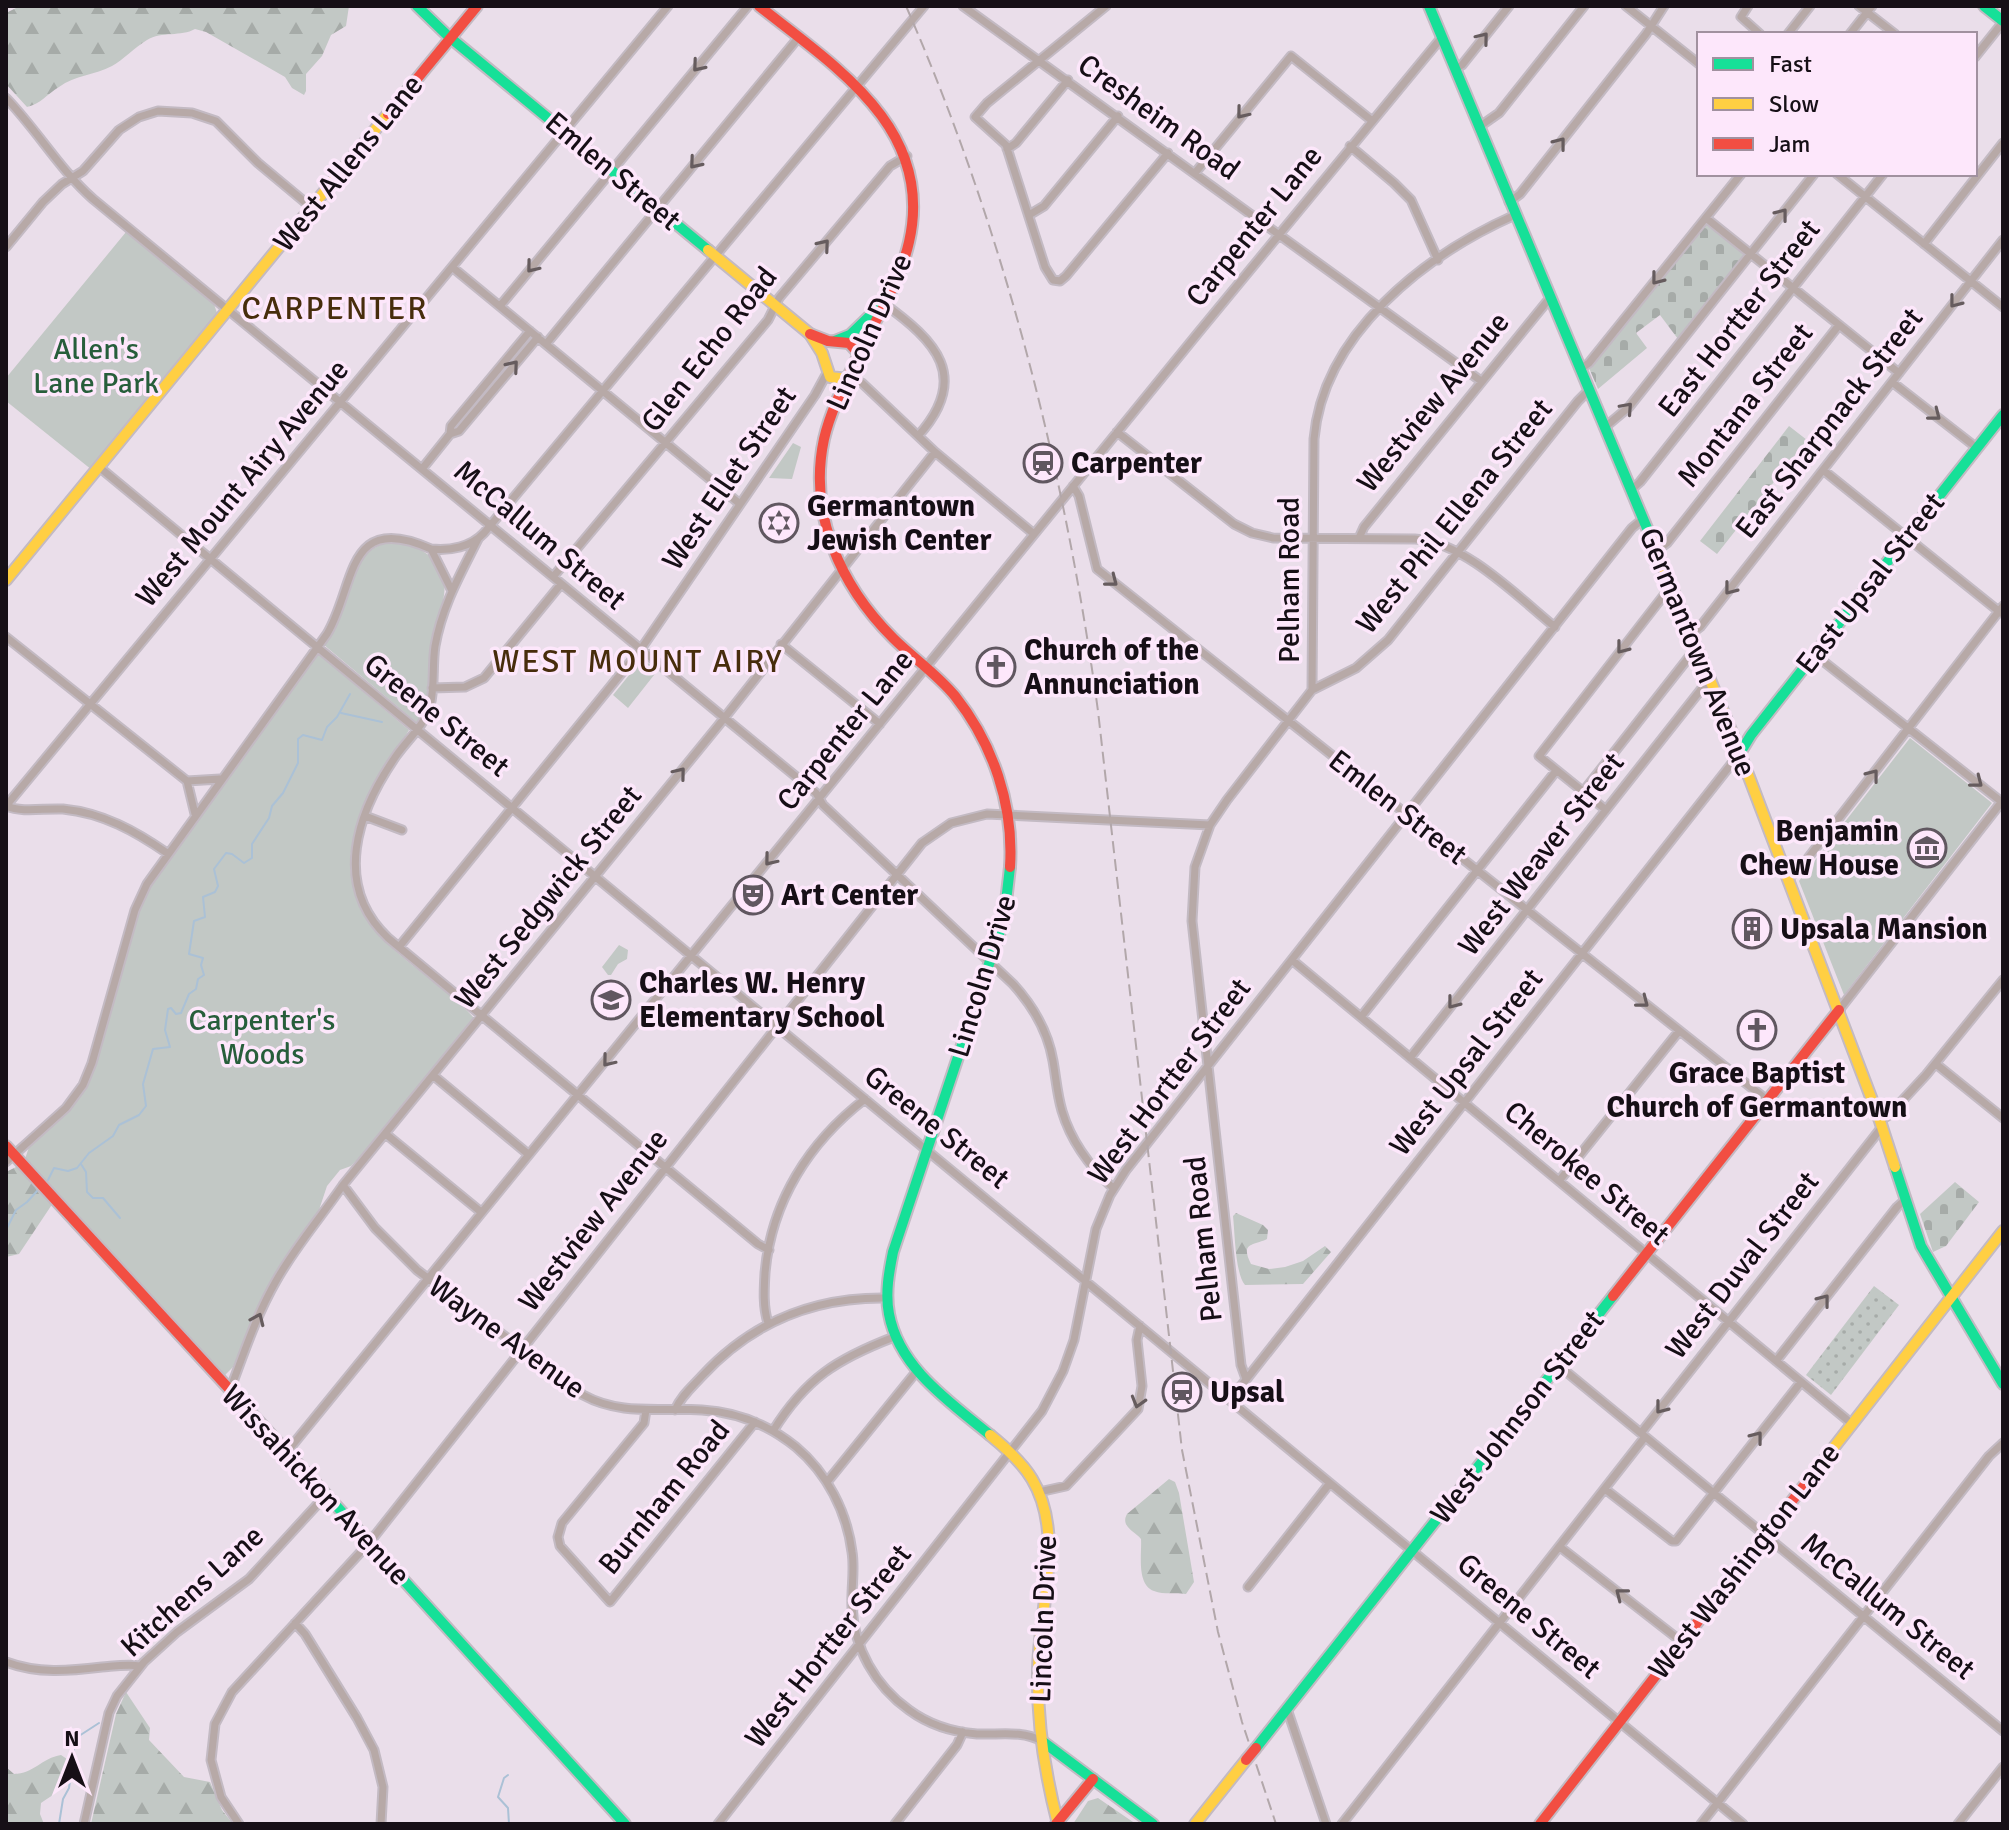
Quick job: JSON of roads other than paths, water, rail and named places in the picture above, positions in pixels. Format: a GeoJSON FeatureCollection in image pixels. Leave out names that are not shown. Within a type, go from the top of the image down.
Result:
{"type":"FeatureCollection","features":[{"type":"Feature","properties":{"kind":"main road","name":"Emlen Street"},"geometry":{"type":"LineString","coordinates":[[417,6],[451,38],[810,334],[825,360],[827,373]]}},
{"type":"Feature","properties":{"kind":"main road","name":"West Allens Lane"},"geometry":{"type":"LineString","coordinates":[[6,580],[477,6]]}},
{"type":"Feature","properties":{"kind":"main road","name":"Lincoln Drive"},"geometry":{"type":"LineString","coordinates":[[759,6],[857,87],[888,119],[907,156],[914,191],[912,232],[903,260],[827,427],[819,479],[823,518],[841,570],[872,617],[956,697],[981,736],[996,769],[1008,814],[1012,850],[1004,919],[893,1252],[886,1298],[894,1337],[916,1372],[1012,1453],[1039,1492],[1046,1514],[1048,1536],[1038,1653],[1042,1741],[1057,1823]]}},
{"type":"Feature","properties":{"kind":"main road","name":"Germantown Avenue"},"geometry":{"type":"LineString","coordinates":[[1429,6],[1740,753],[1881,1124],[1924,1253],[2003,1384]]}},
{"type":"Feature","properties":{"kind":"main road"},"geometry":{"type":"LineString","coordinates":[[1991,8],[2003,22]]}},
{"type":"Feature","properties":{"kind":"main road"},"geometry":{"type":"LineString","coordinates":[[825,360],[834,342],[850,335],[883,303]]}},
{"type":"Feature","properties":{"kind":"main road","name":"Emlen Street"},"geometry":{"type":"LineString","coordinates":[[810,334],[849,343],[859,354]]}},
{"type":"Feature","properties":{"kind":"main road"},"geometry":{"type":"LineString","coordinates":[[827,373],[833,378],[847,379]]}},
{"type":"Feature","properties":{"kind":"main road","name":"East Upsal Street"},"geometry":{"type":"LineString","coordinates":[[1740,753],[1977,448],[1999,429],[2003,415]]}},
{"type":"Feature","properties":{"kind":"main road","name":"West Johnson Street"},"geometry":{"type":"LineString","coordinates":[[1195,1824],[1839,1010]]}},
{"type":"Feature","properties":{"kind":"main road","name":"Wissahickon Avenue"},"geometry":{"type":"LineString","coordinates":[[6,1146],[10,1158],[286,1453],[625,1824]]}},
{"type":"Feature","properties":{"kind":"main road","name":"West Washington Lane"},"geometry":{"type":"LineString","coordinates":[[1540,1824],[2003,1231]]}},
{"type":"Feature","properties":{"kind":"main road","name":"Wayne Avenue"},"geometry":{"type":"LineString","coordinates":[[1042,1741],[1153,1824]]}},
{"type":"Feature","properties":{"kind":"main road"},"geometry":{"type":"LineString","coordinates":[[1057,1823],[1093,1779]]}},
{"type":"Feature","properties":{"kind":"street","name":"West Mount Airy Avenue"},"geometry":{"type":"LineString","coordinates":[[6,806],[668,6]]}},
{"type":"Feature","properties":{"kind":"street"},"geometry":{"type":"LineString","coordinates":[[500,306],[748,6]]}},
{"type":"Feature","properties":{"kind":"street"},"geometry":{"type":"LineString","coordinates":[[769,1250],[399,947],[373,922],[363,904],[356,884],[355,854],[365,816],[389,767],[428,711],[437,636],[451,589],[478,539],[924,6]]}},
{"type":"Feature","properties":{"kind":"street","name":"Cresheim Road"},"geometry":{"type":"LineString","coordinates":[[963,6],[1481,381]]}},
{"type":"Feature","properties":{"kind":"street"},"geometry":{"type":"LineString","coordinates":[[1106,6],[987,103],[975,117],[1003,141],[1007,149],[1045,267],[1055,281],[1066,276],[1168,153]]}},
{"type":"Feature","properties":{"kind":"street"},"geometry":{"type":"LineString","coordinates":[[1455,69],[1462,65],[1509,6]]}},
{"type":"Feature","properties":{"kind":"street"},"geometry":{"type":"LineString","coordinates":[[1479,127],[1499,113],[1584,6]]}},
{"type":"Feature","properties":{"kind":"street"},"geometry":{"type":"LineString","coordinates":[[1626,6],[1697,62]]}},
{"type":"Feature","properties":{"kind":"street"},"geometry":{"type":"LineString","coordinates":[[1509,202],[1520,194],[1664,6]]}},
{"type":"Feature","properties":{"kind":"street"},"geometry":{"type":"LineString","coordinates":[[1748,6],[1741,17],[1758,32]]}},
{"type":"Feature","properties":{"kind":"street"},"geometry":{"type":"LineString","coordinates":[[1790,32],[1810,6]]}},
{"type":"Feature","properties":{"kind":"street"},"geometry":{"type":"LineString","coordinates":[[1859,6],[1869,9],[1893,32]]}},
{"type":"Feature","properties":{"kind":"street"},"geometry":{"type":"LineString","coordinates":[[1852,32],[1869,9]]}},
{"type":"Feature","properties":{"kind":"street"},"geometry":{"type":"LineString","coordinates":[[1977,54],[2003,22]]}},
{"type":"Feature","properties":{"kind":"street","name":"Carpenter Lane"},"geometry":{"type":"LineString","coordinates":[[286,1453],[1371,120],[1442,37]]}},
{"type":"Feature","properties":{"kind":"street"},"geometry":{"type":"LineString","coordinates":[[546,344],[798,38]]}},
{"type":"Feature","properties":{"kind":"street"},"geometry":{"type":"LineString","coordinates":[[1195,173],[1291,56],[1371,120]]}},
{"type":"Feature","properties":{"kind":"street"},"geometry":{"type":"LineString","coordinates":[[1007,149],[1016,143],[1068,80]]}},
{"type":"Feature","properties":{"kind":"street","name":"McCallum Street"},"geometry":{"type":"LineString","coordinates":[[7,100],[72,179],[101,206],[816,793],[896,875],[1018,990],[1036,1015],[1051,1052],[1060,1103],[1072,1135],[1113,1188]]}},
{"type":"Feature","properties":{"kind":"street"},"geometry":{"type":"LineString","coordinates":[[6,247],[43,202],[72,179],[132,120],[158,111],[204,116],[222,125],[258,163],[312,208]]}},
{"type":"Feature","properties":{"kind":"street"},"geometry":{"type":"LineString","coordinates":[[1029,215],[1044,206],[1118,116]]}},
{"type":"Feature","properties":{"kind":"street"},"geometry":{"type":"LineString","coordinates":[[1924,244],[2003,143]]}},
{"type":"Feature","properties":{"kind":"street"},"geometry":{"type":"LineString","coordinates":[[1350,146],[1411,200],[1438,260]]}},
{"type":"Feature","properties":{"kind":"street","name":"Glen Echo Road"},"geometry":{"type":"LineString","coordinates":[[553,577],[768,320],[779,298],[890,166],[907,156]]}},
{"type":"Feature","properties":{"kind":"street"},"geometry":{"type":"LineString","coordinates":[[1580,370],[1589,363],[1739,176]]}},
{"type":"Feature","properties":{"kind":"street"},"geometry":{"type":"LineString","coordinates":[[1604,428],[1625,412],[1812,176]]}},
{"type":"Feature","properties":{"kind":"street"},"geometry":{"type":"LineString","coordinates":[[1839,176],[2003,307]]}},
{"type":"Feature","properties":{"kind":"street","name":"East Hortter Street"},"geometry":{"type":"LineString","coordinates":[[1631,490],[1881,176]]}},
{"type":"Feature","properties":{"kind":"street","name":"Pelham Road"},"geometry":{"type":"LineString","coordinates":[[1246,1379],[1241,1365],[1191,896],[1197,859],[1210,825],[1227,800],[1312,690],[1314,439],[1319,404],[1335,366],[1380,308],[1438,260],[1480,231],[1515,215]]}},
{"type":"Feature","properties":{"kind":"street"},"geometry":{"type":"LineString","coordinates":[[1706,218],[1899,373]]}},
{"type":"Feature","properties":{"kind":"street","name":"East Sharpnack Street"},"geometry":{"type":"LineString","coordinates":[[1691,634],[1700,627],[2003,240]]}},
{"type":"Feature","properties":{"kind":"street"},"geometry":{"type":"LineString","coordinates":[[452,267],[740,504]]}},
{"type":"Feature","properties":{"kind":"street","name":"Westview Avenue"},"geometry":{"type":"LineString","coordinates":[[1359,538],[1364,527],[1541,305],[1549,299]]}},
{"type":"Feature","properties":{"kind":"street"},"geometry":{"type":"LineString","coordinates":[[883,303],[925,336],[941,364],[944,384],[941,401],[918,436]]}},
{"type":"Feature","properties":{"kind":"street","name":"Montana Street"},"geometry":{"type":"LineString","coordinates":[[1656,551],[1667,543],[1839,325]]}},
{"type":"Feature","properties":{"kind":"street"},"geometry":{"type":"LineString","coordinates":[[422,469],[450,434],[451,426],[530,331]]}},
{"type":"Feature","properties":{"kind":"street"},"geometry":{"type":"LineString","coordinates":[[450,434],[459,431],[538,337]]}},
{"type":"Feature","properties":{"kind":"street","name":"West Ellet Street"},"geometry":{"type":"LineString","coordinates":[[399,947],[641,649],[827,373]]}},
{"type":"Feature","properties":{"kind":"street"},"geometry":{"type":"LineString","coordinates":[[847,379],[862,383],[935,452],[1034,534]]}},
{"type":"Feature","properties":{"kind":"street"},"geometry":{"type":"LineString","coordinates":[[1892,382],[1977,448]]}},
{"type":"Feature","properties":{"kind":"street","name":"West Phil Ellena Street"},"geometry":{"type":"LineString","coordinates":[[1312,690],[1356,668],[1388,640],[1588,391]]}},
{"type":"Feature","properties":{"kind":"street"},"geometry":{"type":"LineString","coordinates":[[1117,432],[1240,528],[1264,537],[1431,540],[1458,551],[1555,627]]}},
{"type":"Feature","properties":{"kind":"street","name":"West Sedgwick Street"},"geometry":{"type":"LineString","coordinates":[[229,1392],[275,1283],[296,1248],[343,1185],[387,1135],[935,452]]}},
{"type":"Feature","properties":{"kind":"street","name":"Greene Street"},"geometry":{"type":"LineString","coordinates":[[99,467],[1743,1824]]}},
{"type":"Feature","properties":{"kind":"street"},"geometry":{"type":"LineString","coordinates":[[1788,878],[1798,871],[2002,611],[1823,470]]}},
{"type":"Feature","properties":{"kind":"street","name":"Emlen Street"},"geometry":{"type":"LineString","coordinates":[[1073,486],[1080,501],[1097,569],[1767,1100]]}},
{"type":"Feature","properties":{"kind":"street","name":"West Hortter Street"},"geometry":{"type":"LineString","coordinates":[[718,1824],[1042,1411],[1063,1371],[1079,1325],[1094,1237],[1113,1188],[1632,528],[1643,519]]}},
{"type":"Feature","properties":{"kind":"street"},"geometry":{"type":"LineString","coordinates":[[10,1158],[66,1108],[83,1085],[94,1057],[135,910],[147,884],[318,648],[337,616],[350,568],[363,551],[381,541],[397,539],[431,549],[454,549],[478,539]]}},
{"type":"Feature","properties":{"kind":"street"},"geometry":{"type":"LineString","coordinates":[[431,549],[451,589]]}},
{"type":"Feature","properties":{"kind":"street"},"geometry":{"type":"LineString","coordinates":[[432,688],[465,687],[484,678],[561,584]]}},
{"type":"Feature","properties":{"kind":"street"},"geometry":{"type":"LineString","coordinates":[[1606,810],[1539,756],[1664,595],[1673,589]]}},
{"type":"Feature","properties":{"kind":"street"},"geometry":{"type":"LineString","coordinates":[[6,637],[187,781],[195,814]]}},
{"type":"Feature","properties":{"kind":"street"},"geometry":{"type":"LineString","coordinates":[[781,644],[880,724]]}},
{"type":"Feature","properties":{"kind":"street"},"geometry":{"type":"LineString","coordinates":[[1583,792],[1689,657],[1698,650]]}},
{"type":"Feature","properties":{"kind":"street"},"geometry":{"type":"LineString","coordinates":[[1814,654],[2003,802],[1839,1010]]}},
{"type":"Feature","properties":{"kind":"street","name":"West Weaver Street"},"geometry":{"type":"LineString","coordinates":[[1410,1058],[1703,687],[1711,681]]}},
{"type":"Feature","properties":{"kind":"street","name":"West Upsal Street"},"geometry":{"type":"LineString","coordinates":[[1230,1400],[1740,753]]}},
{"type":"Feature","properties":{"kind":"street"},"geometry":{"type":"LineString","coordinates":[[1361,1017],[1556,771]]}},
{"type":"Feature","properties":{"kind":"street"},"geometry":{"type":"LineString","coordinates":[[187,781],[221,779]]}},
{"type":"Feature","properties":{"kind":"street"},"geometry":{"type":"LineString","coordinates":[[6,806],[17,810],[70,810],[105,818],[138,833],[167,853]]}},
{"type":"Feature","properties":{"kind":"street"},"geometry":{"type":"LineString","coordinates":[[1008,814],[1210,825]]}},
{"type":"Feature","properties":{"kind":"street","name":"Westview Avenue"},"geometry":{"type":"LineString","coordinates":[[239,1824],[223,1801],[213,1774],[211,1747],[215,1724],[232,1692],[369,1543],[922,843],[943,827],[969,816],[1008,814]]}},
{"type":"Feature","properties":{"kind":"street"},"geometry":{"type":"LineString","coordinates":[[365,816],[402,830]]}},
{"type":"Feature","properties":{"kind":"street","name":"Cherokee Street"},"geometry":{"type":"LineString","coordinates":[[1292,960],[1851,1423]]}},
{"type":"Feature","properties":{"kind":"street","name":"West Duval Street"},"geometry":{"type":"LineString","coordinates":[[1342,1824],[1605,1489],[1729,1321],[1881,1124],[1936,1064],[2003,980]]}},
{"type":"Feature","properties":{"kind":"street"},"geometry":{"type":"LineString","coordinates":[[1559,1181],[1679,1031]]}},
{"type":"Feature","properties":{"kind":"street"},"geometry":{"type":"LineString","coordinates":[[1936,1064],[2000,1116],[2003,1105]]}},
{"type":"Feature","properties":{"kind":"street"},"geometry":{"type":"LineString","coordinates":[[434,1076],[528,1154]]}},
{"type":"Feature","properties":{"kind":"street"},"geometry":{"type":"LineString","coordinates":[[768,1323],[765,1296],[769,1250],[780,1210],[800,1169],[826,1133],[865,1099]]}},
{"type":"Feature","properties":{"kind":"street"},"geometry":{"type":"LineString","coordinates":[[387,1135],[481,1212]]}},
{"type":"Feature","properties":{"kind":"street","name":"Wayne Avenue"},"geometry":{"type":"LineString","coordinates":[[343,1185],[385,1240],[428,1278],[591,1399],[611,1407],[715,1411],[755,1422],[798,1448],[827,1482],[844,1515],[854,1567],[853,1618],[860,1645],[878,1680],[902,1705],[930,1722],[963,1732],[1018,1734],[1042,1741]]}},
{"type":"Feature","properties":{"kind":"street"},"geometry":{"type":"LineString","coordinates":[[1776,1361],[1906,1199]]}},
{"type":"Feature","properties":{"kind":"street"},"geometry":{"type":"LineString","coordinates":[[675,1410],[682,1396],[726,1351],[768,1323],[826,1302],[886,1298]]}},
{"type":"Feature","properties":{"kind":"street"},"geometry":{"type":"LineString","coordinates":[[1039,1492],[1066,1486],[1138,1409],[1142,1392],[1137,1340],[1140,1326]]}},
{"type":"Feature","properties":{"kind":"street","name":"Burnham Road"},"geometry":{"type":"LineString","coordinates":[[773,1431],[794,1399],[821,1373],[850,1355],[894,1337]]}},
{"type":"Feature","properties":{"kind":"street","name":"McCallum Street"},"geometry":{"type":"LineString","coordinates":[[1558,1365],[2003,1731]]}},
{"type":"Feature","properties":{"kind":"street"},"geometry":{"type":"LineString","coordinates":[[827,1482],[916,1372]]}},
{"type":"Feature","properties":{"kind":"street"},"geometry":{"type":"LineString","coordinates":[[1605,1489],[1674,1542],[1801,1382]]}},
{"type":"Feature","properties":{"kind":"street","name":"Burnham Road"},"geometry":{"type":"LineString","coordinates":[[646,1410],[644,1423],[562,1523],[558,1532],[563,1550],[610,1602],[755,1422]]}},
{"type":"Feature","properties":{"kind":"street"},"geometry":{"type":"LineString","coordinates":[[1701,1824],[1989,1456],[2003,1443]]}},
{"type":"Feature","properties":{"kind":"street"},"geometry":{"type":"LineString","coordinates":[[1248,1587],[1330,1483]]}},
{"type":"Feature","properties":{"kind":"street","name":"Kitchens Lane"},"geometry":{"type":"LineString","coordinates":[[84,1824],[110,1707],[140,1666],[169,1638],[249,1579],[325,1496]]}},
{"type":"Feature","properties":{"kind":"street"},"geometry":{"type":"LineString","coordinates":[[1560,1547],[1682,1642]]}},
{"type":"Feature","properties":{"kind":"street"},"geometry":{"type":"LineString","coordinates":[[295,1623],[371,1743],[383,1781],[381,1824]]}},
{"type":"Feature","properties":{"kind":"street"},"geometry":{"type":"LineString","coordinates":[[6,1662],[56,1672],[140,1666]]}},
{"type":"Feature","properties":{"kind":"street"},"geometry":{"type":"LineString","coordinates":[[1287,1709],[1326,1824]]}},
{"type":"Feature","properties":{"kind":"street"},"geometry":{"type":"LineString","coordinates":[[895,1824],[957,1745],[963,1732]]}},
{"type":"Feature","properties":{"kind":"street"},"geometry":{"type":"LineString","coordinates":[[1958,1824],[2003,1767]]}},
{"type":"Feature","properties":{"kind":"waterway","name":"Kitchens Lane"},"geometry":{"type":"LineString","coordinates":[[48,1180],[54,1168],[68,1171],[77,1168],[89,1153],[113,1136],[119,1125],[139,1115],[146,1106],[143,1084],[153,1049],[170,1047],[165,1030],[168,1009],[171,1008],[176,1014],[181,1013],[189,994],[196,989],[198,979],[204,975],[201,965],[203,958],[189,954],[194,921],[205,917],[203,897],[215,892],[218,886],[214,869],[226,853],[244,863],[252,858],[252,844],[298,763],[298,739],[303,735],[322,740],[327,727],[337,717],[350,694]]}},
{"type":"Feature","properties":{"kind":"waterway"},"geometry":{"type":"LineString","coordinates":[[341,713],[382,722]]}},
{"type":"Feature","properties":{"kind":"waterway"},"geometry":{"type":"LineString","coordinates":[[81,1164],[86,1172],[87,1192],[93,1198],[103,1198],[120,1218]]}},
{"type":"Feature","properties":{"kind":"waterway","name":"Kitchens Lane"},"geometry":{"type":"LineString","coordinates":[[6,1230],[16,1210],[38,1190]]}},
{"type":"Feature","properties":{"kind":"waterway"},"geometry":{"type":"LineString","coordinates":[[59,1824],[63,1799],[69,1788],[75,1741],[99,1723]]}},
{"type":"Feature","properties":{"kind":"waterway"},"geometry":{"type":"LineString","coordinates":[[508,1775],[504,1778],[498,1797],[508,1808],[509,1824]]}},
{"type":"Feature","properties":{"kind":"railway"},"geometry":{"type":"LineString","coordinates":[[906,6],[973,177],[1001,264],[1049,441],[1068,530],[1098,711],[1182,1450],[1218,1632],[1242,1722],[1276,1824]]}},
{"type":"Feature","properties":{"kind":"place","name":"Carpenter"},"geometry":{"type":"Point","coordinates":[1043,463]}},
{"type":"Feature","properties":{"kind":"place","name":"Germantown Jewish Center"},"geometry":{"type":"Point","coordinates":[779,523]}},
{"type":"Feature","properties":{"kind":"place","name":"Church of the Annunciation"},"geometry":{"type":"Point","coordinates":[996,667]}},
{"type":"Feature","properties":{"kind":"place","name":"Benjamin Chew House"},"geometry":{"type":"Point","coordinates":[1927,848]}},
{"type":"Feature","properties":{"kind":"place","name":"Art Center"},"geometry":{"type":"Point","coordinates":[753,895]}},
{"type":"Feature","properties":{"kind":"place","name":"Upsala Mansion"},"geometry":{"type":"Point","coordinates":[1752,929]}},
{"type":"Feature","properties":{"kind":"place","name":"Charles W. Henry Elementary School"},"geometry":{"type":"Point","coordinates":[611,1000]}},
{"type":"Feature","properties":{"kind":"place","name":"Grace Baptist Church of Germantown"},"geometry":{"type":"Point","coordinates":[1757,1030]}},
{"type":"Feature","properties":{"kind":"place","name":"Upsal"},"geometry":{"type":"Point","coordinates":[1182,1392]}},
{"type":"Feature","properties":{"kind":"district","name":"CARPENTER"},"geometry":{"type":"Point","coordinates":[335,308]}},
{"type":"Feature","properties":{"kind":"district","name":"WEST MOUNT AIRY"},"geometry":{"type":"Point","coordinates":[638,661]}},
{"type":"Feature","properties":{"kind":"park label","name":"Allen's Lane Park"},"geometry":{"type":"Point","coordinates":[96,366]}},
{"type":"Feature","properties":{"kind":"park label","name":"Carpenter's Woods"},"geometry":{"type":"Point","coordinates":[262,1037]}}]}
